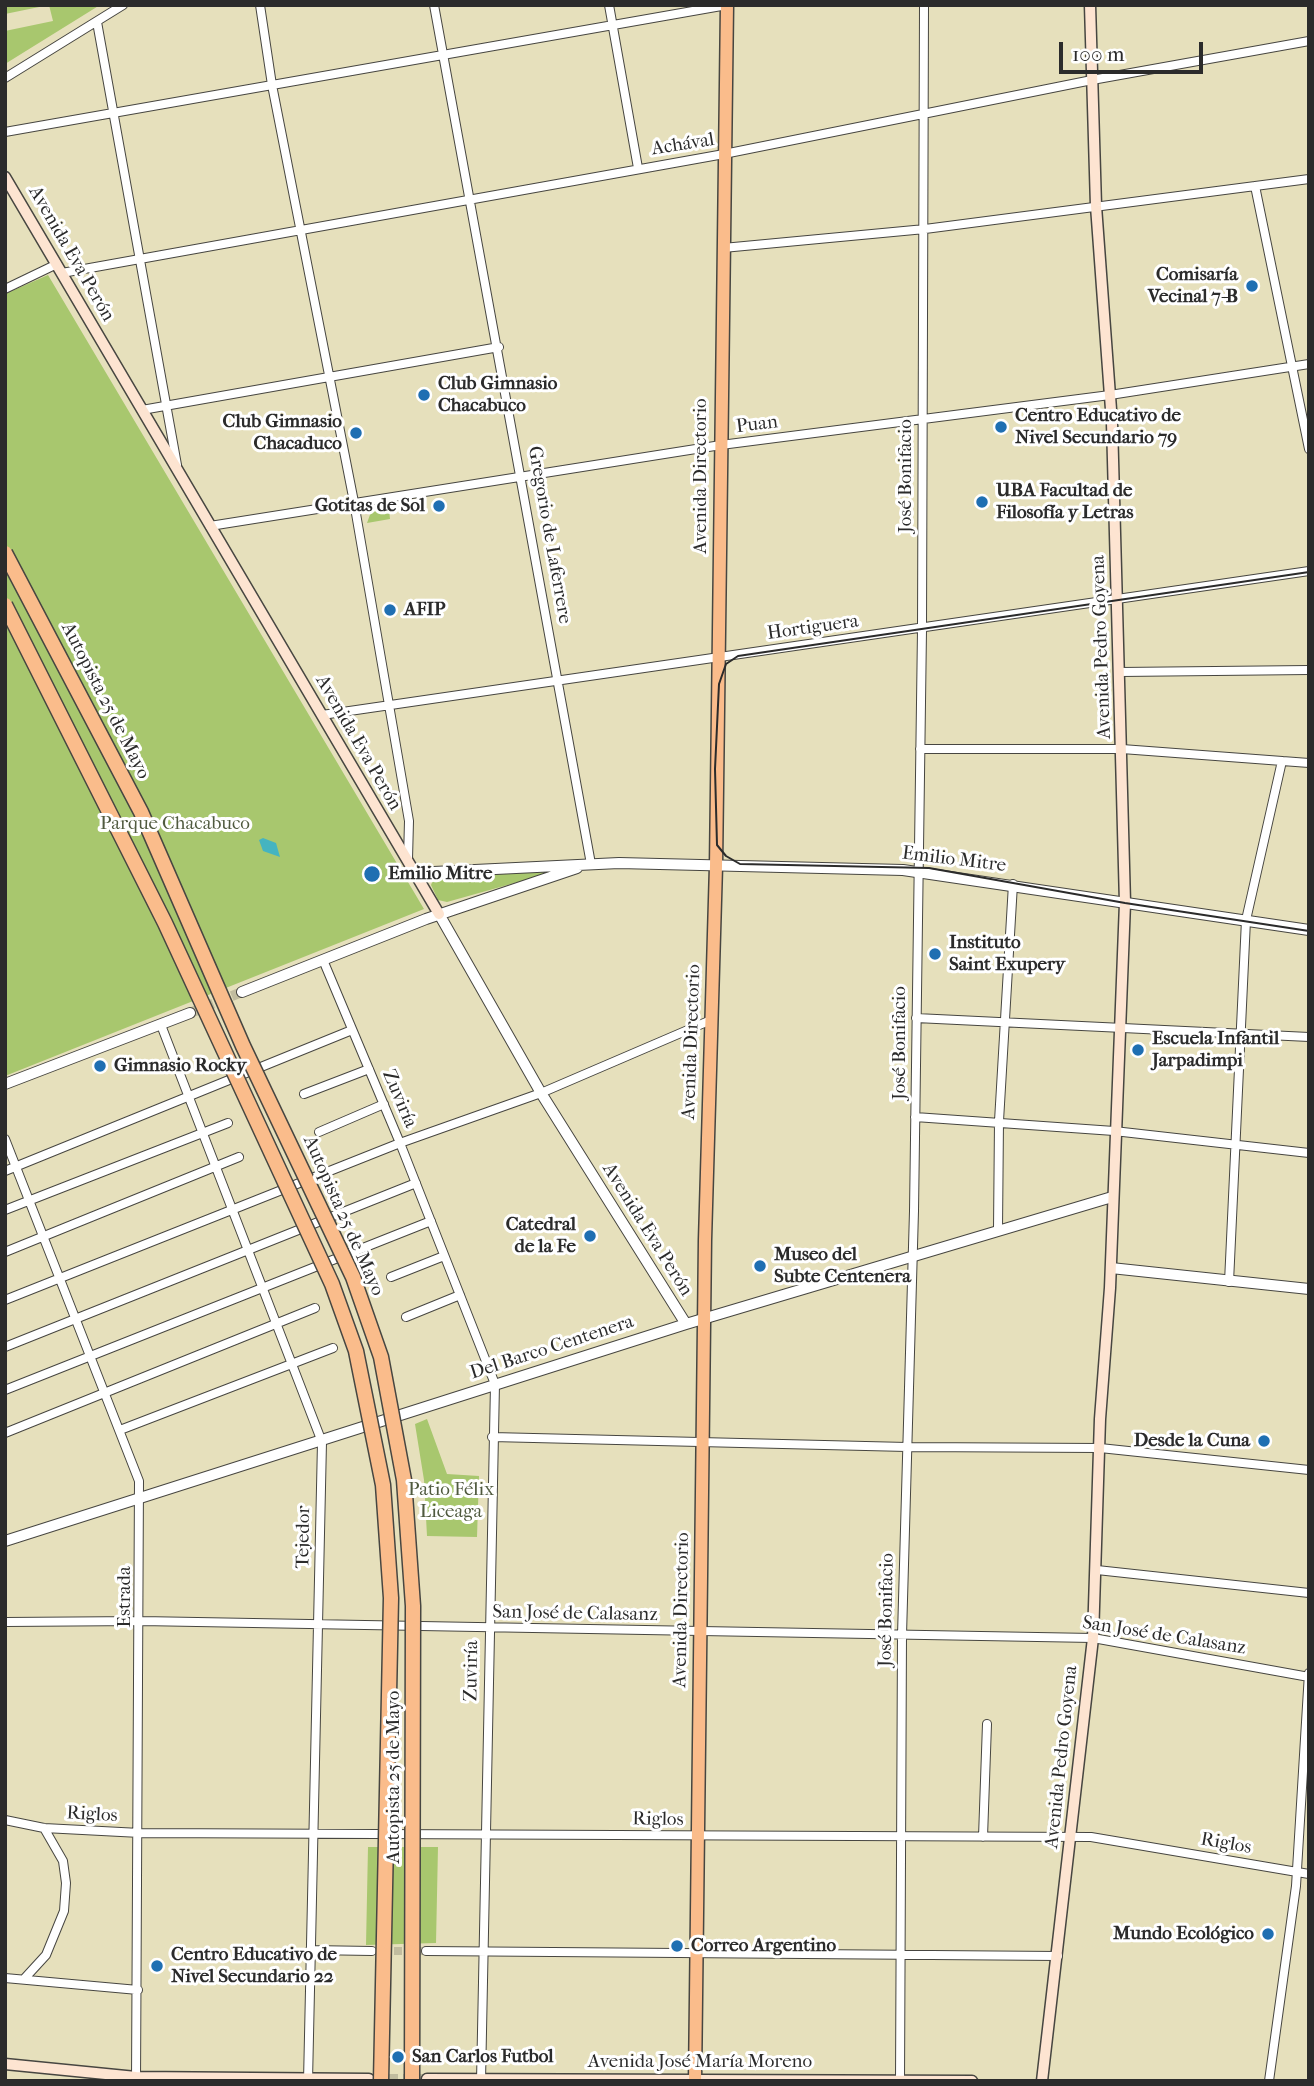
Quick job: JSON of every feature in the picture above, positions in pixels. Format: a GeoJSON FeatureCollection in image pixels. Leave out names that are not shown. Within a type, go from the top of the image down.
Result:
{"type":"FeatureCollection","features":[{"type":"Feature","properties":{"kind":"highway","name":"Autopista 25 de Mayo"},"geometry":{"type":"LineString","coordinates":[[5,552],[141,812],[243,1046],[353,1277],[381,1357],[404,1479],[413,1606],[414,1927],[419,2080]]}},
{"type":"Feature","properties":{"kind":"highway","name":"Autopista 25 de Mayo"},"geometry":{"type":"LineString","coordinates":[[5,605],[183,961],[332,1284],[356,1351],[383,1485],[391,1598],[382,1976],[375,2080]]}},
{"type":"Feature","properties":{"kind":"main road","name":"Avenida Directorio"},"geometry":{"type":"LineString","coordinates":[[695,2081],[705,1318],[716,866],[727,5]]}},
{"type":"Feature","properties":{"kind":"main road","name":"Avenida Pedro Goyena"},"geometry":{"type":"LineString","coordinates":[[1042,2081],[1093,1637],[1100,1448],[1106,1419],[1113,1310],[1110,1288],[1112,1197],[1125,902],[1121,672],[1110,396],[1096,206],[1090,5]]}},
{"type":"Feature","properties":{"kind":"main road","name":"Avenida Eva Perón"},"geometry":{"type":"LineString","coordinates":[[5,177],[439,914]]}},
{"type":"Feature","properties":{"kind":"main road"},"geometry":{"type":"LineString","coordinates":[[5,2064],[136,2079],[375,2080]]}},
{"type":"Feature","properties":{"kind":"main road","name":"Avenida José María Moreno"},"geometry":{"type":"LineString","coordinates":[[419,2080],[972,2081]]}},
{"type":"Feature","properties":{"kind":"street"},"geometry":{"type":"LineString","coordinates":[[5,78],[124,5]]}},
{"type":"Feature","properties":{"kind":"street"},"geometry":{"type":"LineString","coordinates":[[260,5],[272,85],[332,378],[354,502],[409,821],[408,862]]}},
{"type":"Feature","properties":{"kind":"street","name":"Gregorio de Laferrere"},"geometry":{"type":"LineString","coordinates":[[434,5],[468,199],[523,477],[591,864]]}},
{"type":"Feature","properties":{"kind":"street"},"geometry":{"type":"LineString","coordinates":[[608,5],[638,168]]}},
{"type":"Feature","properties":{"kind":"street"},"geometry":{"type":"LineString","coordinates":[[5,132],[727,5]]}},
{"type":"Feature","properties":{"kind":"street","name":"José Bonifacio"},"geometry":{"type":"LineString","coordinates":[[900,2080],[902,1635],[915,1117],[920,749],[925,229],[924,5]]}},
{"type":"Feature","properties":{"kind":"street"},"geometry":{"type":"LineString","coordinates":[[97,22],[178,471]]}},
{"type":"Feature","properties":{"kind":"street","name":"Achával"},"geometry":{"type":"LineString","coordinates":[[5,289],[59,269],[302,230],[724,154],[1092,80],[1309,41]]}},
{"type":"Feature","properties":{"kind":"street"},"geometry":{"type":"LineString","coordinates":[[723,248],[925,229],[1309,179]]}},
{"type":"Feature","properties":{"kind":"street"},"geometry":{"type":"LineString","coordinates":[[1255,186],[1309,449]]}},
{"type":"Feature","properties":{"kind":"street"},"geometry":{"type":"LineString","coordinates":[[142,411],[499,347]]}},
{"type":"Feature","properties":{"kind":"street","name":"Puan"},"geometry":{"type":"LineString","coordinates":[[210,526],[721,445],[1110,396],[1309,364]]}},
{"type":"Feature","properties":{"kind":"street","name":"Hortiguera"},"geometry":{"type":"LineString","coordinates":[[322,715],[1309,571]]}},
{"type":"Feature","properties":{"kind":"street"},"geometry":{"type":"LineString","coordinates":[[1121,672],[1309,670]]}},
{"type":"Feature","properties":{"kind":"street"},"geometry":{"type":"LineString","coordinates":[[920,749],[1122,749],[1309,763]]}},
{"type":"Feature","properties":{"kind":"street"},"geometry":{"type":"LineString","coordinates":[[1229,1282],[1246,920],[1282,761]]}},
{"type":"Feature","properties":{"kind":"street","name":"Emilio Mitre"},"geometry":{"type":"LineString","coordinates":[[242,992],[439,914],[591,864]]}},
{"type":"Feature","properties":{"kind":"street","name":"Emilio Mitre"},"geometry":{"type":"LineString","coordinates":[[413,873],[591,864],[918,872],[1309,930]]}},
{"type":"Feature","properties":{"kind":"street"},"geometry":{"type":"LineString","coordinates":[[998,1229],[999,1121],[1013,884]]}},
{"type":"Feature","properties":{"kind":"street","name":"Avenida Eva Perón"},"geometry":{"type":"LineString","coordinates":[[439,914],[541,1093],[686,1324]]}},
{"type":"Feature","properties":{"kind":"street","name":"Zuviría"},"geometry":{"type":"LineString","coordinates":[[323,960],[400,1143],[495,1384],[481,2080]]}},
{"type":"Feature","properties":{"kind":"street"},"geometry":{"type":"LineString","coordinates":[[5,1084],[190,1013]]}},
{"type":"Feature","properties":{"kind":"street"},"geometry":{"type":"LineString","coordinates":[[916,1018],[1005,1025],[1309,1037]]}},
{"type":"Feature","properties":{"kind":"street"},"geometry":{"type":"LineString","coordinates":[[5,1300],[400,1143],[541,1093],[711,1020]]}},
{"type":"Feature","properties":{"kind":"street","name":"Tejedor"},"geometry":{"type":"LineString","coordinates":[[161,1025],[322,1442],[308,2079]]}},
{"type":"Feature","properties":{"kind":"street"},"geometry":{"type":"LineString","coordinates":[[5,1171],[352,1030]]}},
{"type":"Feature","properties":{"kind":"street"},"geometry":{"type":"LineString","coordinates":[[304,1094],[369,1069]]}},
{"type":"Feature","properties":{"kind":"street"},"geometry":{"type":"LineString","coordinates":[[318,1132],[384,1104]]}},
{"type":"Feature","properties":{"kind":"street"},"geometry":{"type":"LineString","coordinates":[[915,1117],[1114,1131],[1309,1153]]}},
{"type":"Feature","properties":{"kind":"street"},"geometry":{"type":"LineString","coordinates":[[5,1210],[228,1123]]}},
{"type":"Feature","properties":{"kind":"street","name":"Estrada"},"geometry":{"type":"LineString","coordinates":[[5,1139],[139,1481],[140,1833],[136,2079]]}},
{"type":"Feature","properties":{"kind":"street"},"geometry":{"type":"LineString","coordinates":[[5,1252],[239,1157]]}},
{"type":"Feature","properties":{"kind":"street"},"geometry":{"type":"LineString","coordinates":[[5,1347],[416,1183]]}},
{"type":"Feature","properties":{"kind":"street","name":"Del Barco Centenera"},"geometry":{"type":"LineString","coordinates":[[5,1541],[705,1318],[1112,1197]]}},
{"type":"Feature","properties":{"kind":"street"},"geometry":{"type":"LineString","coordinates":[[5,1390],[431,1221]]}},
{"type":"Feature","properties":{"kind":"street"},"geometry":{"type":"LineString","coordinates":[[391,1277],[444,1256]]}},
{"type":"Feature","properties":{"kind":"street"},"geometry":{"type":"LineString","coordinates":[[1111,1268],[1309,1289]]}},
{"type":"Feature","properties":{"kind":"street"},"geometry":{"type":"LineString","coordinates":[[406,1317],[460,1295]]}},
{"type":"Feature","properties":{"kind":"street"},"geometry":{"type":"LineString","coordinates":[[5,1433],[315,1308]]}},
{"type":"Feature","properties":{"kind":"street"},"geometry":{"type":"LineString","coordinates":[[121,1430],[332,1348]]}},
{"type":"Feature","properties":{"kind":"street"},"geometry":{"type":"LineString","coordinates":[[492,1437],[906,1447],[1100,1448],[1309,1470]]}},
{"type":"Feature","properties":{"kind":"street"},"geometry":{"type":"LineString","coordinates":[[1097,1570],[1309,1593]]}},
{"type":"Feature","properties":{"kind":"street","name":"San José de Calasanz"},"geometry":{"type":"LineString","coordinates":[[5,1622],[141,1621],[701,1633],[1093,1637],[1309,1676]]}},
{"type":"Feature","properties":{"kind":"street"},"geometry":{"type":"LineString","coordinates":[[1269,2081],[1297,1872],[1309,1676]]}},
{"type":"Feature","properties":{"kind":"street"},"geometry":{"type":"LineString","coordinates":[[983,1837],[987,1724]]}},
{"type":"Feature","properties":{"kind":"street","name":"Riglos"},"geometry":{"type":"LineString","coordinates":[[5,1821],[44,1828],[140,1833],[1091,1837],[1309,1874]]}},
{"type":"Feature","properties":{"kind":"street"},"geometry":{"type":"LineString","coordinates":[[24,1979],[46,1955],[65,1904],[63,1861],[44,1828]]}},
{"type":"Feature","properties":{"kind":"street"},"geometry":{"type":"LineString","coordinates":[[310,1950],[372,1951]]}},
{"type":"Feature","properties":{"kind":"street"},"geometry":{"type":"LineString","coordinates":[[426,1951],[1058,1956]]}},
{"type":"Feature","properties":{"kind":"street"},"geometry":{"type":"LineString","coordinates":[[5,1978],[138,1990]]}},
{"type":"Feature","properties":{"kind":"green space"},"geometry":{"type":"Polygon","coordinates":[[[5,5],[49,5],[5,14],[5,5]]]}},
{"type":"Feature","properties":{"kind":"green space"},"geometry":{"type":"Polygon","coordinates":[[[49,5],[100,5],[5,64],[5,31],[53,21],[49,5]]]}},
{"type":"Feature","properties":{"kind":"green space","name":"Parque Chacabuco"},"geometry":{"type":"Polygon","coordinates":[[[48,275],[424,909],[5,1076],[5,294],[48,275]]]}},
{"type":"Feature","properties":{"kind":"green space"},"geometry":{"type":"Polygon","coordinates":[[[389,509],[390,519],[367,523],[371,512],[389,509]]]}},
{"type":"Feature","properties":{"kind":"green space"},"geometry":{"type":"Polygon","coordinates":[[[575,866],[447,902],[438,900],[431,885],[433,880],[439,877],[575,866]]]}},
{"type":"Feature","properties":{"kind":"green space","name":"Patio Félix Liceaga"},"geometry":{"type":"Polygon","coordinates":[[[427,1419],[447,1474],[479,1476],[477,1537],[427,1536],[424,1480],[415,1424],[427,1419]]]}},
{"type":"Feature","properties":{"kind":"green space"},"geometry":{"type":"Polygon","coordinates":[[[368,1847],[438,1847],[436,1943],[366,1945],[368,1847]]]}},
{"type":"Feature","properties":{"kind":"water"},"geometry":{"type":"Polygon","coordinates":[[[263,838],[276,843],[280,857],[263,851],[259,840],[263,838]]]}},
{"type":"Feature","properties":{"kind":"tunnel"},"geometry":{"type":"LineString","coordinates":[[190,1013],[242,992]]}},
{"type":"Feature","properties":{"kind":"tunnel"},"geometry":{"type":"LineString","coordinates":[[382,1951],[426,1951]]}},
{"type":"Feature","properties":{"kind":"tunnel"},"geometry":{"type":"LineString","coordinates":[[373,2079],[427,2079]]}},
{"type":"Feature","properties":{"kind":"tram line"},"geometry":{"type":"LineString","coordinates":[[1309,572],[738,656],[726,664],[719,684],[715,769],[717,845],[726,856],[740,864],[929,868],[1125,903],[1309,931]]}},
{"type":"Feature","properties":{"kind":"place","name":"Comisaría Vecinal 7-B"},"geometry":{"type":"Point","coordinates":[1252,286]}},
{"type":"Feature","properties":{"kind":"place","name":"Club Gimnasio Chacabuco"},"geometry":{"type":"Point","coordinates":[424,395]}},
{"type":"Feature","properties":{"kind":"place","name":"Centro Educativo de Nivel Secundario 79"},"geometry":{"type":"Point","coordinates":[1001,427]}},
{"type":"Feature","properties":{"kind":"place","name":"Club Gimnasio Chacaduco"},"geometry":{"type":"Point","coordinates":[356,433]}},
{"type":"Feature","properties":{"kind":"place","name":"UBA Facultad de Filosofía y Letras"},"geometry":{"type":"Point","coordinates":[982,502]}},
{"type":"Feature","properties":{"kind":"place","name":"Gotitas de Sol"},"geometry":{"type":"Point","coordinates":[439,506]}},
{"type":"Feature","properties":{"kind":"place","name":"AFIP"},"geometry":{"type":"Point","coordinates":[390,610]}},
{"type":"Feature","properties":{"kind":"place","name":"Emilio Mitre"},"geometry":{"type":"Point","coordinates":[372,874]}},
{"type":"Feature","properties":{"kind":"place","name":"Instituto Saint Exupery"},"geometry":{"type":"Point","coordinates":[935,954]}},
{"type":"Feature","properties":{"kind":"place","name":"Escuela Infantil Jarpadimpi"},"geometry":{"type":"Point","coordinates":[1138,1050]}},
{"type":"Feature","properties":{"kind":"place","name":"Gimnasio Rocky"},"geometry":{"type":"Point","coordinates":[100,1066]}},
{"type":"Feature","properties":{"kind":"place","name":"Catedral de la Fe"},"geometry":{"type":"Point","coordinates":[590,1236]}},
{"type":"Feature","properties":{"kind":"place","name":"Museo del Subte Centenera"},"geometry":{"type":"Point","coordinates":[760,1266]}},
{"type":"Feature","properties":{"kind":"place","name":"Desde la Cuna"},"geometry":{"type":"Point","coordinates":[1264,1441]}},
{"type":"Feature","properties":{"kind":"place","name":"Mundo Ecológico"},"geometry":{"type":"Point","coordinates":[1268,1934]}},
{"type":"Feature","properties":{"kind":"place","name":"Correo Argentino"},"geometry":{"type":"Point","coordinates":[677,1946]}},
{"type":"Feature","properties":{"kind":"place","name":"Centro Educativo de Nivel Secundario 22"},"geometry":{"type":"Point","coordinates":[157,1966]}},
{"type":"Feature","properties":{"kind":"place","name":"San Carlos Futbol"},"geometry":{"type":"Point","coordinates":[398,2057]}}]}
